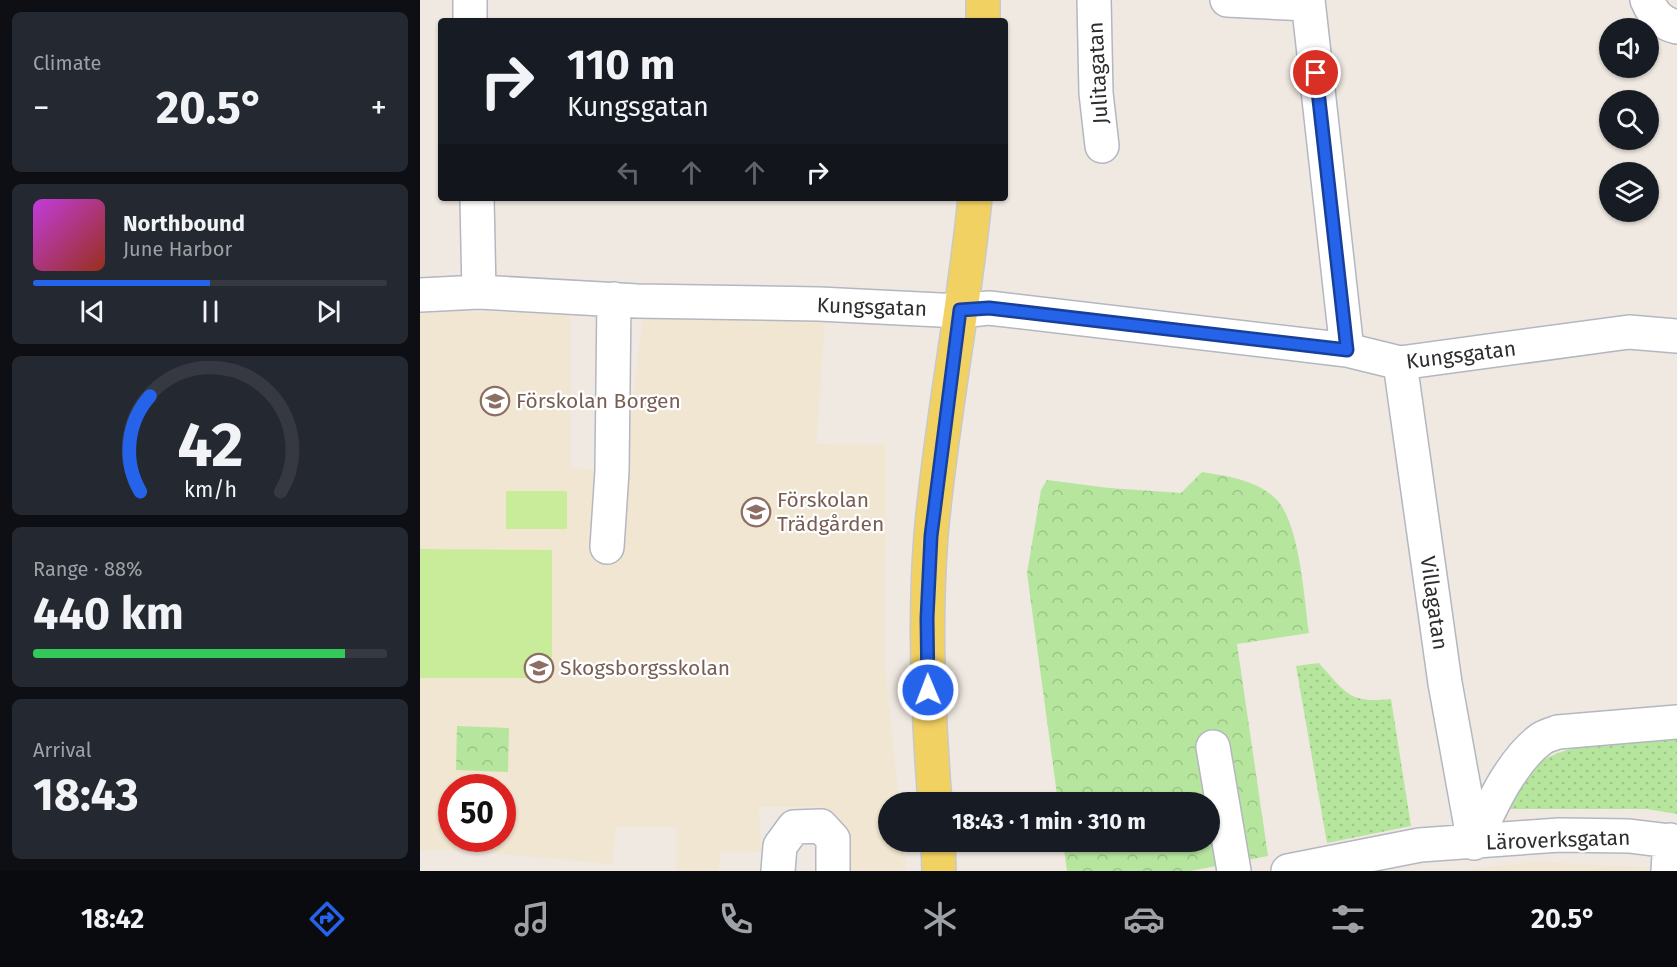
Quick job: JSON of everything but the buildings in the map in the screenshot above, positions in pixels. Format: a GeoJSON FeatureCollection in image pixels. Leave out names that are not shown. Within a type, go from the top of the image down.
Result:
{"type":"FeatureCollection","features":[{"type":"Feature","properties":{"kind":"main road"},"geometry":{"type":"LineString","coordinates":[[983,0],[983,18]]}},
{"type":"Feature","properties":{"kind":"main road"},"geometry":{"type":"LineString","coordinates":[[934,792],[930,737],[927,618],[932,525],[975,201]]}},
{"type":"Feature","properties":{"kind":"main road"},"geometry":{"type":"LineString","coordinates":[[938,852],[939,871]]}},
{"type":"Feature","properties":{"kind":"street"},"geometry":{"type":"LineString","coordinates":[[470,0],[470,18]]}},
{"type":"Feature","properties":{"kind":"street","name":"Julitagatan"},"geometry":{"type":"LineString","coordinates":[[1094,0],[1096,93],[1102,146]]}},
{"type":"Feature","properties":{"kind":"street"},"geometry":{"type":"LineString","coordinates":[[1227,0],[1308,2],[1347,350]]}},
{"type":"Feature","properties":{"kind":"street"},"geometry":{"type":"LineString","coordinates":[[1647,0],[1663,24],[1677,27]]}},
{"type":"Feature","properties":{"kind":"street"},"geometry":{"type":"LineString","coordinates":[[477,201],[479,292]]}},
{"type":"Feature","properties":{"kind":"street","name":"Kungsgatan"},"geometry":{"type":"LineString","coordinates":[[420,295],[479,292],[614,299],[960,310],[989,308],[1347,350],[1400,363],[1629,332],[1677,336]]}},
{"type":"Feature","properties":{"kind":"street"},"geometry":{"type":"LineString","coordinates":[[607,547],[612,471],[614,299]]}},
{"type":"Feature","properties":{"kind":"street","name":"Villagatan"},"geometry":{"type":"LineString","coordinates":[[1400,363],[1445,678],[1474,843]]}},
{"type":"Feature","properties":{"kind":"street","name":"Läroverksgatan"},"geometry":{"type":"LineString","coordinates":[[1474,843],[1497,796],[1522,758],[1541,739],[1558,732],[1677,722]]}},
{"type":"Feature","properties":{"kind":"street"},"geometry":{"type":"LineString","coordinates":[[1213,747],[1234,871]]}},
{"type":"Feature","properties":{"kind":"street"},"geometry":{"type":"LineString","coordinates":[[778,871],[780,846],[794,827],[821,826],[833,839],[833,871]]}},
{"type":"Feature","properties":{"kind":"street","name":"Läroverksgatan"},"geometry":{"type":"LineString","coordinates":[[1288,871],[1401,848],[1559,835],[1629,836],[1671,851]]}},
{"type":"Feature","properties":{"kind":"shaded area"},"geometry":{"type":"Polygon","coordinates":[[[458,311],[570,315],[570,467],[628,475],[631,414],[643,315],[825,320],[816,444],[886,445],[885,665],[898,792],[878,792],[878,852],[904,852],[906,871],[841,871],[838,817],[822,807],[759,807],[761,852],[721,851],[718,871],[676,871],[676,827],[616,827],[613,864],[476,852],[516,852],[516,774],[438,774],[438,850],[420,850],[420,313],[458,311]]]}},
{"type":"Feature","properties":{"kind":"shaded area"},"geometry":{"type":"Polygon","coordinates":[[[1535,862],[1660,868],[1660,871],[1456,871],[1535,862]]]}},
{"type":"Feature","properties":{"kind":"green space"},"geometry":{"type":"Polygon","coordinates":[[[1202,472],[1251,483],[1276,499],[1291,525],[1296,543],[1309,633],[1237,644],[1268,856],[1190,871],[1067,871],[1064,852],[1220,852],[1220,792],[1057,792],[1027,573],[1041,490],[1047,480],[1109,488],[1181,493],[1202,472]]]}},
{"type":"Feature","properties":{"kind":"green space"},"geometry":{"type":"Polygon","coordinates":[[[506,491],[567,491],[567,529],[506,529],[506,491]]]}},
{"type":"Feature","properties":{"kind":"green space"},"geometry":{"type":"Polygon","coordinates":[[[420,549],[552,550],[552,678],[420,678],[420,549]]]}},
{"type":"Feature","properties":{"kind":"green space"},"geometry":{"type":"Polygon","coordinates":[[[1319,663],[1349,694],[1366,700],[1391,699],[1411,826],[1327,843],[1296,666],[1319,663]]]}},
{"type":"Feature","properties":{"kind":"green space"},"geometry":{"type":"Polygon","coordinates":[[[457,726],[509,728],[508,772],[456,770],[457,726]]]}},
{"type":"Feature","properties":{"kind":"green space"},"geometry":{"type":"Polygon","coordinates":[[[1677,732],[1677,814],[1647,809],[1505,809],[1522,776],[1535,765],[1552,756],[1594,743],[1677,732]]]}},
{"type":"Feature","properties":{"kind":"place","name":"Förskolan Borgen"},"geometry":{"type":"Point","coordinates":[495,401]}},
{"type":"Feature","properties":{"kind":"place","name":"Förskolan Trädgården"},"geometry":{"type":"Point","coordinates":[756,512]}},
{"type":"Feature","properties":{"kind":"place","name":"Skogsborgsskolan"},"geometry":{"type":"Point","coordinates":[539,668]}},
{"type":"Feature","properties":{"kind":"route"},"geometry":{"type":"LineString","coordinates":[[928,690],[927,618],[931,536],[960,310],[989,308],[1347,350],[1316,73]]}}]}
